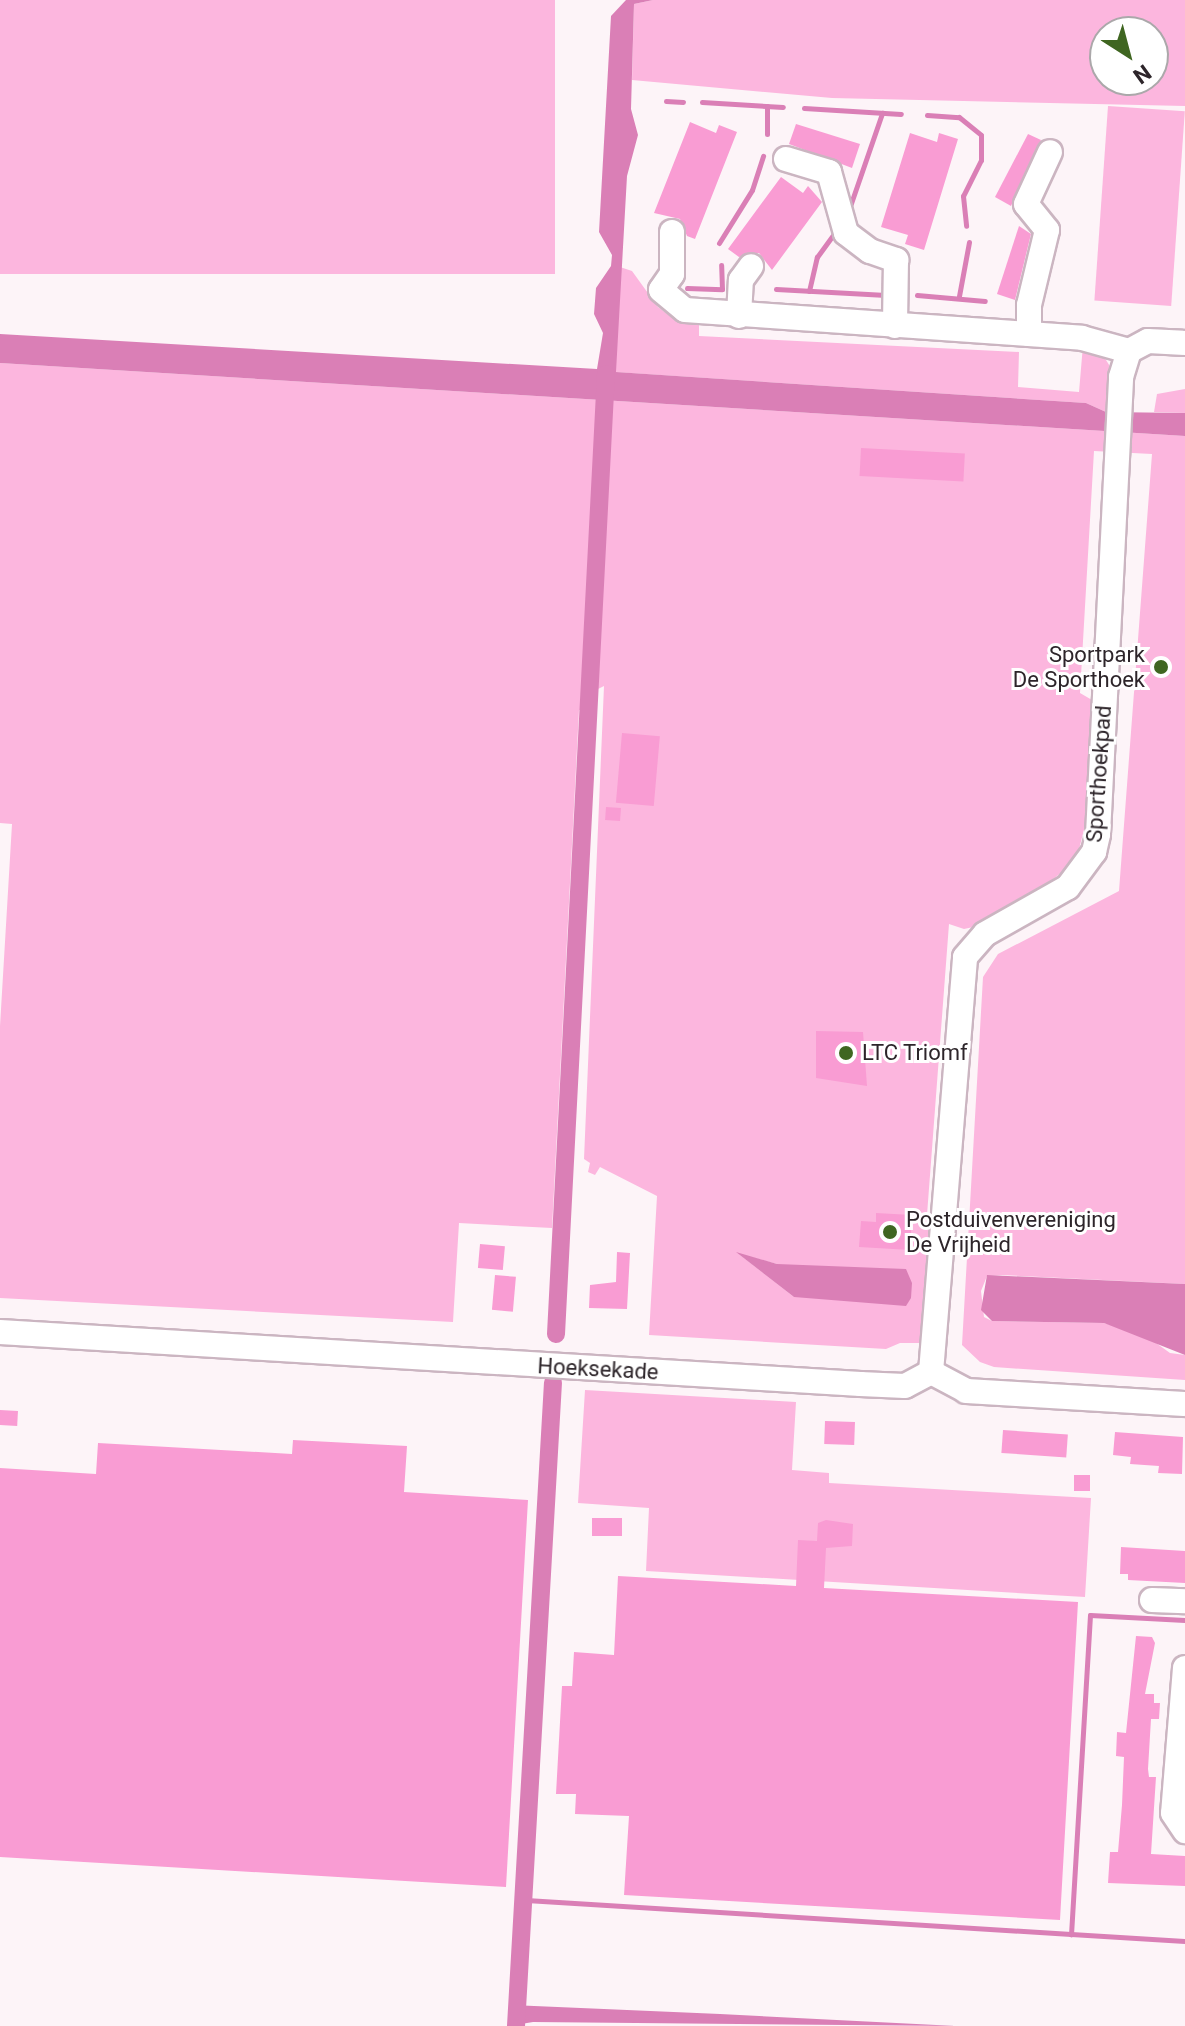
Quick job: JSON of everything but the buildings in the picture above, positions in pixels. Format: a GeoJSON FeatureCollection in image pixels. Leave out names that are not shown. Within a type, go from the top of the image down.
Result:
{"type":"FeatureCollection","features":[{"type":"Feature","properties":{"kind":"street"},"geometry":{"type":"LineString","coordinates":[[1029,334],[1029,305],[1047,230],[1026,204],[1050,152]]}},
{"type":"Feature","properties":{"kind":"street"},"geometry":{"type":"LineString","coordinates":[[786,159],[829,172],[846,233],[870,251],[896,260],[895,326]]}},
{"type":"Feature","properties":{"kind":"street"},"geometry":{"type":"LineString","coordinates":[[672,232],[672,274],[661,290],[685,310],[1082,338],[1129,351],[1148,341],[1185,343]]}},
{"type":"Feature","properties":{"kind":"street"},"geometry":{"type":"LineString","coordinates":[[739,316],[741,280],[751,266]]}},
{"type":"Feature","properties":{"kind":"street","name":"Sporthoekpad"},"geometry":{"type":"LineString","coordinates":[[931,1372],[965,957],[985,934],[1068,887],[1094,852],[1098,834],[1119,436],[1129,351]]}},
{"type":"Feature","properties":{"kind":"street","name":"Hoeksekade"},"geometry":{"type":"LineString","coordinates":[[0,1332],[905,1386],[931,1372]]}},
{"type":"Feature","properties":{"kind":"street"},"geometry":{"type":"LineString","coordinates":[[931,1372],[947,1386],[966,1391],[1185,1404]]}},
{"type":"Feature","properties":{"kind":"street"},"geometry":{"type":"LineString","coordinates":[[1152,1600],[1185,1601]]}},
{"type":"Feature","properties":{"kind":"street"},"geometry":{"type":"LineString","coordinates":[[1185,1668],[1173,1813],[1185,1831]]}},
{"type":"Feature","properties":{"kind":"shaded area"},"geometry":{"type":"Polygon","coordinates":[[[0,0],[555,0],[555,274],[0,274],[0,0]]]}},
{"type":"Feature","properties":{"kind":"shaded area"},"geometry":{"type":"Polygon","coordinates":[[[626,0],[653,0],[634,4],[631,109],[638,135],[627,176],[616,372],[1086,403],[1106,412],[1185,413],[1185,436],[0,363],[0,334],[597,369],[603,333],[594,314],[596,288],[611,266],[612,255],[599,232],[611,16],[626,0]]]}},
{"type":"Feature","properties":{"kind":"shaded area"},"geometry":{"type":"Polygon","coordinates":[[[653,0],[1185,0],[1185,106],[832,98],[632,80],[634,4],[653,0]]]}},
{"type":"Feature","properties":{"kind":"shaded area"},"geometry":{"type":"Polygon","coordinates":[[[1108,106],[1185,111],[1171,306],[1094,301],[1108,106]]]}},
{"type":"Feature","properties":{"kind":"shaded area"},"geometry":{"type":"Polygon","coordinates":[[[620,267],[632,271],[658,307],[674,319],[699,321],[699,336],[1019,352],[1018,387],[1079,392],[1083,345],[1101,352],[1111,368],[1106,412],[1086,403],[615,372],[620,267]]]}},
{"type":"Feature","properties":{"kind":"shaded area"},"geometry":{"type":"Polygon","coordinates":[[[0,363],[1185,436],[1185,1284],[1002,1275],[987,1276],[981,1291],[984,1317],[992,1321],[1104,1323],[1145,1335],[1170,1353],[1185,1355],[1185,1380],[994,1367],[980,1362],[962,1345],[983,977],[998,954],[1119,891],[1152,454],[1094,451],[1080,693],[1092,700],[1094,710],[1087,818],[1076,861],[1023,903],[978,926],[964,929],[949,924],[927,1215],[934,1223],[930,1343],[900,1343],[886,1349],[649,1335],[657,1196],[600,1167],[595,1175],[588,1172],[590,1163],[584,1159],[604,686],[596,690],[595,711],[579,710],[552,1228],[459,1223],[453,1322],[0,1298],[0,1026],[12,824],[0,823],[0,363]],[[739,1254],[794,1297],[777,1264],[739,1254]]]}},
{"type":"Feature","properties":{"kind":"shaded area"},"geometry":{"type":"Polygon","coordinates":[[[1185,389],[1185,413],[1154,412],[1157,394],[1185,389]]]}},
{"type":"Feature","properties":{"kind":"shaded area"},"geometry":{"type":"Polygon","coordinates":[[[736,1252],[777,1264],[906,1269],[912,1283],[911,1298],[906,1306],[794,1297],[736,1252]]]}},
{"type":"Feature","properties":{"kind":"shaded area"},"geometry":{"type":"Polygon","coordinates":[[[987,1275],[1185,1284],[1185,1355],[1104,1323],[992,1321],[981,1310],[987,1275]]]}},
{"type":"Feature","properties":{"kind":"shaded area"},"geometry":{"type":"Polygon","coordinates":[[[585,1390],[796,1402],[792,1470],[829,1473],[829,1483],[1091,1498],[1085,1597],[646,1571],[649,1508],[578,1503],[585,1390]]]}},
{"type":"Feature","properties":{"kind":"shaded area"},"geometry":{"type":"Polygon","coordinates":[[[511,2005],[956,2026],[533,2022],[509,2026],[511,2005]]]}},
{"type":"Feature","properties":{"kind":"waterway"},"geometry":{"type":"LineString","coordinates":[[666,101],[683,102]]}},
{"type":"Feature","properties":{"kind":"waterway"},"geometry":{"type":"LineString","coordinates":[[702,102],[783,107]]}},
{"type":"Feature","properties":{"kind":"waterway"},"geometry":{"type":"LineString","coordinates":[[767,106],[767,134]]}},
{"type":"Feature","properties":{"kind":"waterway"},"geometry":{"type":"LineString","coordinates":[[804,108],[901,114]]}},
{"type":"Feature","properties":{"kind":"waterway"},"geometry":{"type":"LineString","coordinates":[[848,212],[882,113]]}},
{"type":"Feature","properties":{"kind":"waterway"},"geometry":{"type":"LineString","coordinates":[[927,115],[959,117],[981,135],[981,160],[963,196],[966,226]]}},
{"type":"Feature","properties":{"kind":"waterway"},"geometry":{"type":"LineString","coordinates":[[719,243],[752,190],[763,156]]}},
{"type":"Feature","properties":{"kind":"waterway"},"geometry":{"type":"LineString","coordinates":[[809,291],[817,257],[832,236]]}},
{"type":"Feature","properties":{"kind":"waterway"},"geometry":{"type":"LineString","coordinates":[[959,296],[969,242]]}},
{"type":"Feature","properties":{"kind":"waterway"},"geometry":{"type":"LineString","coordinates":[[687,288],[722,289],[721,265]]}},
{"type":"Feature","properties":{"kind":"waterway"},"geometry":{"type":"LineString","coordinates":[[776,289],[886,295]]}},
{"type":"Feature","properties":{"kind":"waterway"},"geometry":{"type":"LineString","coordinates":[[917,295],[985,301]]}},
{"type":"Feature","properties":{"kind":"waterway"},"geometry":{"type":"LineString","coordinates":[[556,1334],[606,374]]}},
{"type":"Feature","properties":{"kind":"waterway"},"geometry":{"type":"LineString","coordinates":[[516,2026],[553,1383]]}},
{"type":"Feature","properties":{"kind":"waterway"},"geometry":{"type":"LineString","coordinates":[[1185,1620],[1090,1615],[1071,1934],[1185,1941]]}},
{"type":"Feature","properties":{"kind":"waterway"},"geometry":{"type":"LineString","coordinates":[[526,1900],[1071,1934]]}},
{"type":"Feature","properties":{"kind":"place","name":"Sportpark De Sporthoek"},"geometry":{"type":"Point","coordinates":[1161,667]}},
{"type":"Feature","properties":{"kind":"place","name":"LTC Triomf"},"geometry":{"type":"Point","coordinates":[846,1053]}},
{"type":"Feature","properties":{"kind":"place","name":"Postduivenvereniging De Vrijheid"},"geometry":{"type":"Point","coordinates":[890,1232]}}]}
